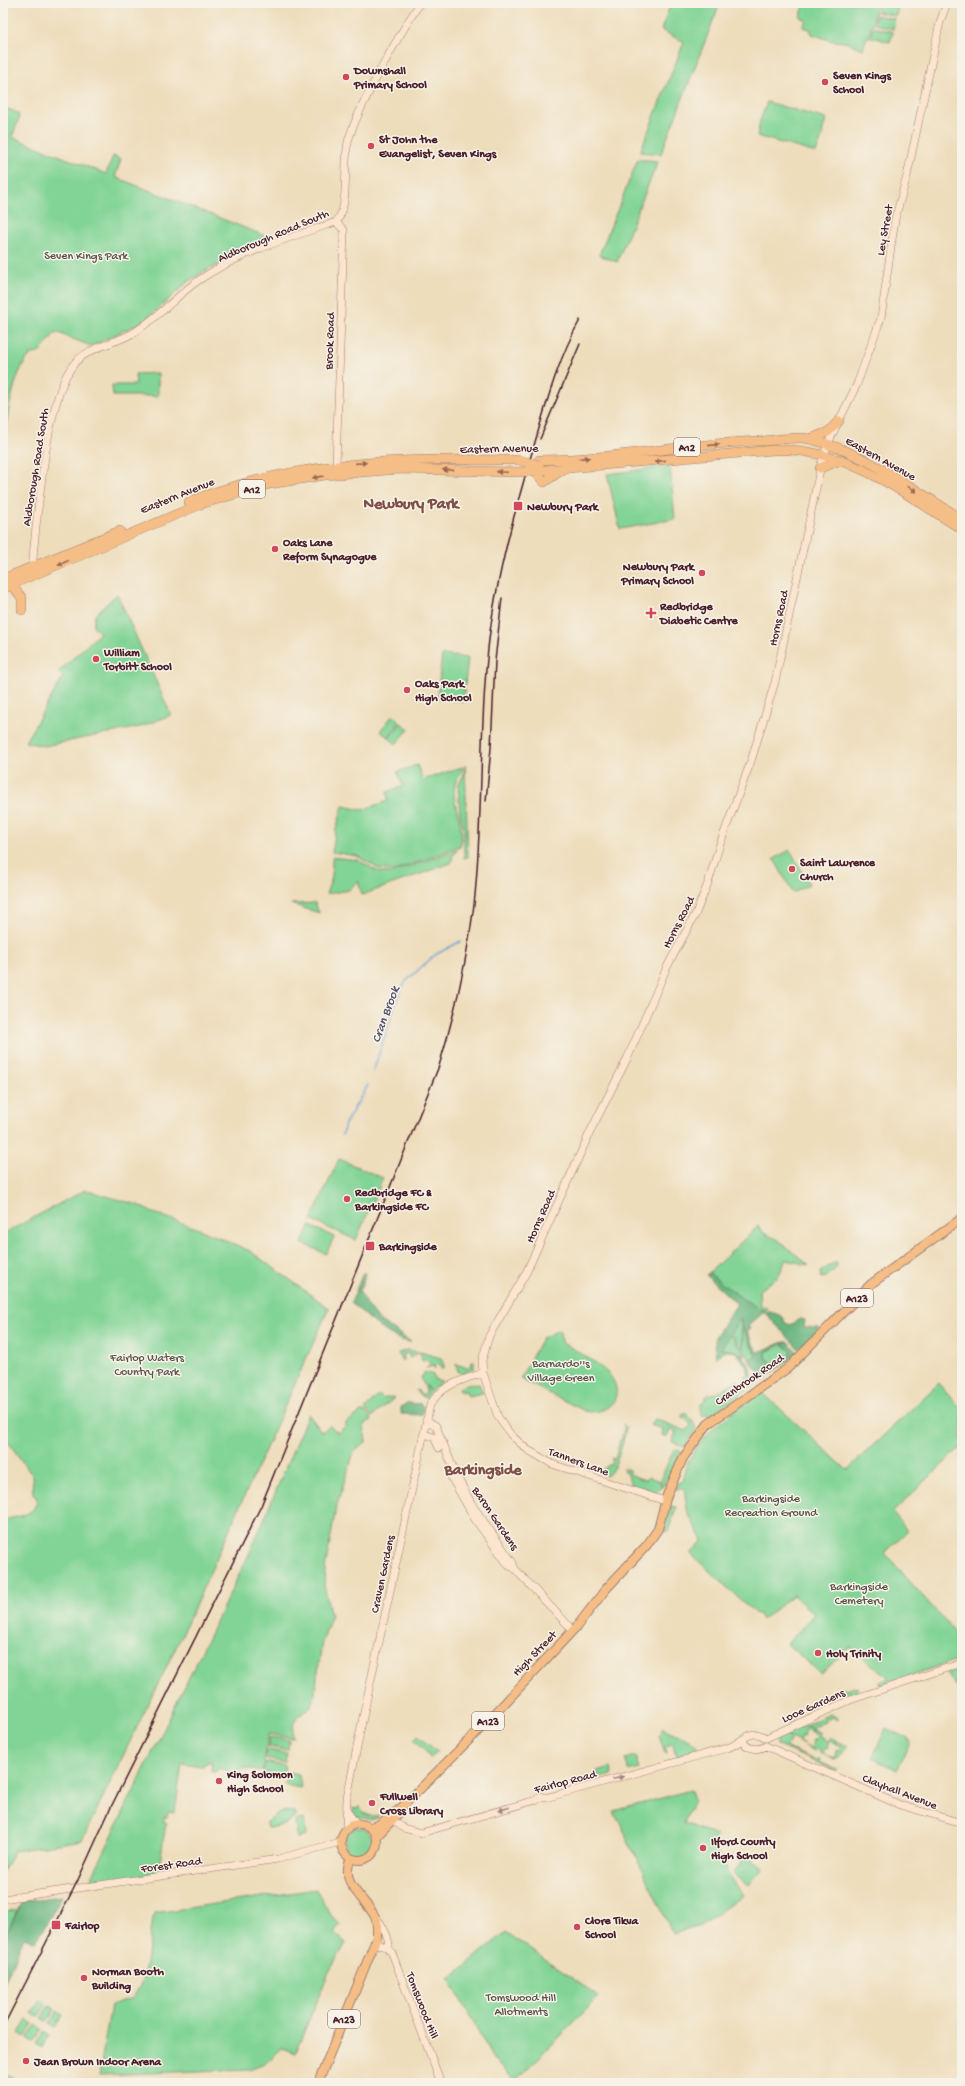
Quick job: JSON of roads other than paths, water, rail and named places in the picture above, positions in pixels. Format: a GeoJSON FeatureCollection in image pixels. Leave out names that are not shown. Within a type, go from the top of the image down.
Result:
{"type":"FeatureCollection","features":[{"type":"Feature","properties":{"kind":"highway"},"geometry":{"type":"LineString","coordinates":[[810,439],[828,432],[839,421]]}},
{"type":"Feature","properties":{"kind":"highway","name":"Eastern Avenue"},"geometry":{"type":"LineString","coordinates":[[33,571],[201,504],[270,484],[325,475],[400,469],[487,469],[518,472],[578,458],[766,441],[810,439],[828,444],[872,464],[962,519]]}},
{"type":"Feature","properties":{"kind":"highway"},"geometry":{"type":"LineString","coordinates":[[766,441],[818,447],[824,454]]}},
{"type":"Feature","properties":{"kind":"highway"},"geometry":{"type":"LineString","coordinates":[[828,444],[831,451],[855,461],[870,473]]}},
{"type":"Feature","properties":{"kind":"highway","name":"Eastern Avenue"},"geometry":{"type":"LineString","coordinates":[[539,467],[544,482],[562,470],[777,450],[798,450],[824,454],[870,473],[962,530]]}},
{"type":"Feature","properties":{"kind":"highway","name":"Eastern Avenue"},"geometry":{"type":"LineString","coordinates":[[33,571],[213,492],[269,476],[336,465],[400,460],[518,460],[539,467]]}},
{"type":"Feature","properties":{"kind":"highway"},"geometry":{"type":"LineString","coordinates":[[468,461],[476,466],[487,469],[494,460]]}},
{"type":"Feature","properties":{"kind":"highway"},"geometry":{"type":"LineString","coordinates":[[820,468],[832,462],[841,460]]}},
{"type":"Feature","properties":{"kind":"highway","name":"A12"},"geometry":{"type":"LineString","coordinates":[[5,585],[33,571]]}},
{"type":"Feature","properties":{"kind":"highway","name":"A12"},"geometry":{"type":"LineString","coordinates":[[5,585],[14,588],[22,598],[22,610]]}},
{"type":"Feature","properties":{"kind":"main road","name":"Cranbrook Road"},"geometry":{"type":"LineString","coordinates":[[665,1501],[683,1458],[708,1424],[788,1368],[871,1284],[962,1218]]}},
{"type":"Feature","properties":{"kind":"main road","name":"High Street"},"geometry":{"type":"LineString","coordinates":[[370,1827],[378,1825],[401,1808],[491,1718],[572,1631],[605,1590],[655,1534],[660,1523],[665,1501]]}},
{"type":"Feature","properties":{"kind":"main road","name":"High Street"},"geometry":{"type":"LineString","coordinates":[[376,1837],[393,1820],[401,1808]]}},
{"type":"Feature","properties":{"kind":"main road"},"geometry":{"type":"LineString","coordinates":[[375,1916],[360,1899],[348,1878],[346,1872],[351,1858],[344,1852],[340,1842],[346,1829],[356,1824],[370,1827],[376,1837]]}},
{"type":"Feature","properties":{"kind":"main road","name":"A123"},"geometry":{"type":"LineString","coordinates":[[351,1858],[362,1860],[371,1855],[376,1846],[376,1837]]}},
{"type":"Feature","properties":{"kind":"main road","name":"A123"},"geometry":{"type":"LineString","coordinates":[[318,2083],[375,1943],[377,1928],[375,1916]]}},
{"type":"Feature","properties":{"kind":"street","name":"Aldborough Road South"},"geometry":{"type":"LineString","coordinates":[[33,571],[41,485],[55,406],[65,380],[74,364],[86,354],[128,336],[144,326],[201,279],[261,249],[336,222],[341,215],[347,151],[353,127],[384,60],[420,3]]}},
{"type":"Feature","properties":{"kind":"street","name":"Ley Street"},"geometry":{"type":"LineString","coordinates":[[824,454],[858,384],[881,318],[895,219],[907,176],[939,28],[948,3]]}},
{"type":"Feature","properties":{"kind":"street","name":"Brook Road"},"geometry":{"type":"LineString","coordinates":[[336,222],[344,230],[336,465]]}},
{"type":"Feature","properties":{"kind":"street","name":"Horns Road"},"geometry":{"type":"LineString","coordinates":[[483,1373],[483,1355],[489,1336],[526,1273],[592,1128],[628,1057],[667,967],[696,913],[708,884],[720,844],[752,761],[774,686],[824,454]]}},
{"type":"Feature","properties":{"kind":"street","name":"Craven Gardens"},"geometry":{"type":"LineString","coordinates":[[346,1829],[347,1798],[363,1717],[430,1405],[440,1391],[483,1373]]}},
{"type":"Feature","properties":{"kind":"street","name":"Tanners Lane"},"geometry":{"type":"LineString","coordinates":[[483,1373],[498,1417],[516,1440],[535,1456],[568,1470],[665,1501]]}},
{"type":"Feature","properties":{"kind":"street","name":"Baron Gardens"},"geometry":{"type":"LineString","coordinates":[[426,1420],[436,1426],[456,1477],[473,1506],[513,1563],[514,1568]]}},
{"type":"Feature","properties":{"kind":"street","name":"Baron Gardens"},"geometry":{"type":"LineString","coordinates":[[424,1434],[431,1436],[436,1440],[445,1464],[468,1508],[509,1566],[514,1568],[572,1631]]}},
{"type":"Feature","properties":{"kind":"street","name":"Looe Gardens"},"geometry":{"type":"LineString","coordinates":[[766,1742],[835,1706],[962,1663]]}},
{"type":"Feature","properties":{"kind":"street","name":"Fairlop Road"},"geometry":{"type":"LineString","coordinates":[[393,1820],[403,1828],[421,1833],[536,1800],[540,1796],[545,1798],[727,1748],[737,1744],[751,1734],[760,1735],[766,1742]]}},
{"type":"Feature","properties":{"kind":"street"},"geometry":{"type":"LineString","coordinates":[[743,1739],[743,1743],[747,1747],[760,1748],[766,1742]]}},
{"type":"Feature","properties":{"kind":"street","name":"Clayhall Avenue"},"geometry":{"type":"LineString","coordinates":[[766,1742],[830,1775],[905,1807],[962,1824]]}},
{"type":"Feature","properties":{"kind":"street"},"geometry":{"type":"LineString","coordinates":[[347,1811],[356,1824]]}},
{"type":"Feature","properties":{"kind":"street","name":"Forest Road"},"geometry":{"type":"LineString","coordinates":[[3,1899],[278,1859],[340,1842]]}},
{"type":"Feature","properties":{"kind":"street","name":"Tomswood Hill"},"geometry":{"type":"LineString","coordinates":[[375,1916],[382,1924],[390,1944],[389,1950],[441,2083]]}},
{"type":"Feature","properties":{"kind":"street"},"geometry":{"type":"LineString","coordinates":[[375,1943],[389,1950]]}},
{"type":"Feature","properties":{"kind":"waterway","name":"Cran Brook"},"geometry":{"type":"LineString","coordinates":[[373,1072],[398,996],[406,981],[435,955],[461,941]]}},
{"type":"Feature","properties":{"kind":"waterway","name":"Cran Brook"},"geometry":{"type":"LineString","coordinates":[[342,1135],[345,1124],[368,1085]]}},
{"type":"Feature","properties":{"kind":"railway"},"geometry":{"type":"LineString","coordinates":[[3,2027],[77,1882],[112,1805],[261,1506],[439,1066],[460,986],[474,905],[479,844],[483,720],[487,659],[494,606],[511,527],[548,400],[558,367],[580,320]]}},
{"type":"Feature","properties":{"kind":"railway"},"geometry":{"type":"LineString","coordinates":[[540,439],[580,344]]}},
{"type":"Feature","properties":{"kind":"railway"},"geometry":{"type":"LineString","coordinates":[[486,801],[491,748],[495,661],[502,598]]}},
{"type":"Feature","properties":{"kind":"place","name":"Downshall Primary School"},"geometry":{"type":"Point","coordinates":[346,77]}},
{"type":"Feature","properties":{"kind":"place","name":"Seven Kings School"},"geometry":{"type":"Point","coordinates":[825,82]}},
{"type":"Feature","properties":{"kind":"place","name":"St John the Evangelist, Seven Kings"},"geometry":{"type":"Point","coordinates":[371,146]}},
{"type":"Feature","properties":{"kind":"place","name":"Newbury Park"},"geometry":{"type":"Point","coordinates":[518,506]}},
{"type":"Feature","properties":{"kind":"place","name":"Oaks Lane Reform Synagogue"},"geometry":{"type":"Point","coordinates":[275,549]}},
{"type":"Feature","properties":{"kind":"place","name":"Newbury Park Primary School"},"geometry":{"type":"Point","coordinates":[702,573]}},
{"type":"Feature","properties":{"kind":"place","name":"Redbridge Diabetic Centre"},"geometry":{"type":"Point","coordinates":[651,613]}},
{"type":"Feature","properties":{"kind":"place","name":"William Torbitt School"},"geometry":{"type":"Point","coordinates":[96,659]}},
{"type":"Feature","properties":{"kind":"place","name":"Oaks Park High School"},"geometry":{"type":"Point","coordinates":[407,690]}},
{"type":"Feature","properties":{"kind":"place","name":"Saint Lawrence Church"},"geometry":{"type":"Point","coordinates":[792,869]}},
{"type":"Feature","properties":{"kind":"place","name":"Redbridge FC & Barkingside FC"},"geometry":{"type":"Point","coordinates":[347,1199]}},
{"type":"Feature","properties":{"kind":"place","name":"Barkingside"},"geometry":{"type":"Point","coordinates":[370,1246]}},
{"type":"Feature","properties":{"kind":"place","name":"Holy Trinity"},"geometry":{"type":"Point","coordinates":[818,1653]}},
{"type":"Feature","properties":{"kind":"place","name":"King Solomon High School"},"geometry":{"type":"Point","coordinates":[219,1781]}},
{"type":"Feature","properties":{"kind":"place","name":"Fullwell Cross Library"},"geometry":{"type":"Point","coordinates":[372,1803]}},
{"type":"Feature","properties":{"kind":"place","name":"Ilford County High School"},"geometry":{"type":"Point","coordinates":[703,1848]}},
{"type":"Feature","properties":{"kind":"place","name":"Fairlop"},"geometry":{"type":"Point","coordinates":[56,1925]}},
{"type":"Feature","properties":{"kind":"place","name":"Clore Tikva School"},"geometry":{"type":"Point","coordinates":[577,1927]}},
{"type":"Feature","properties":{"kind":"place","name":"Norman Booth Building"},"geometry":{"type":"Point","coordinates":[84,1978]}},
{"type":"Feature","properties":{"kind":"place","name":"Jean Brown Indoor Arena"},"geometry":{"type":"Point","coordinates":[26,2061]}},
{"type":"Feature","properties":{"kind":"district","name":"Newbury Park"},"geometry":{"type":"Point","coordinates":[411,502]}},
{"type":"Feature","properties":{"kind":"district","name":"Barkingside"},"geometry":{"type":"Point","coordinates":[483,1468]}},
{"type":"Feature","properties":{"kind":"park label","name":"Seven Kings Park"},"geometry":{"type":"Point","coordinates":[86,255]}},
{"type":"Feature","properties":{"kind":"park label","name":"Fairlop Waters Country Park"},"geometry":{"type":"Point","coordinates":[147,1364]}},
{"type":"Feature","properties":{"kind":"park label","name":"Barnardo''s Village Green"},"geometry":{"type":"Point","coordinates":[561,1370]}},
{"type":"Feature","properties":{"kind":"park label","name":"Barkingside Recreation Ground"},"geometry":{"type":"Point","coordinates":[771,1505]}},
{"type":"Feature","properties":{"kind":"park label","name":"Barkingside Cemetery"},"geometry":{"type":"Point","coordinates":[859,1593]}},
{"type":"Feature","properties":{"kind":"park label","name":"Tomswood Hill Allotments"},"geometry":{"type":"Point","coordinates":[521,2004]}}]}
